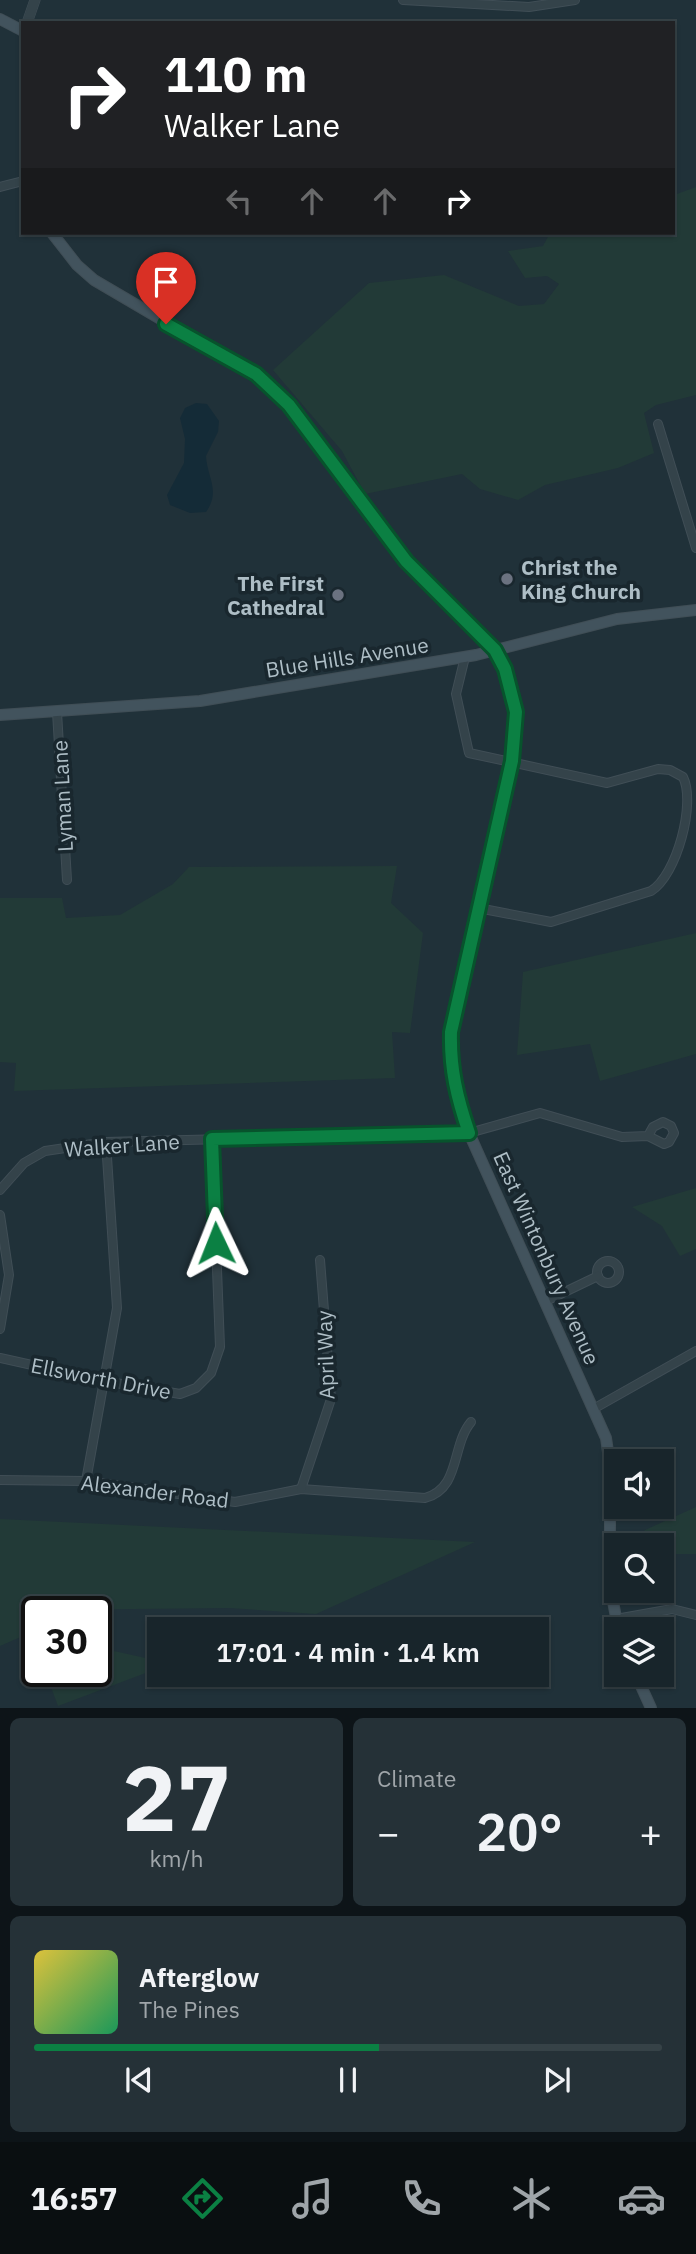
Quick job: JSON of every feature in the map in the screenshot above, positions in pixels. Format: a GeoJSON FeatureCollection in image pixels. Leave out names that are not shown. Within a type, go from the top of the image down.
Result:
{"type":"FeatureCollection","features":[{"type":"Feature","properties":{"kind":"main road"},"geometry":{"type":"LineString","coordinates":[[0,19],[21,30]]}},
{"type":"Feature","properties":{"kind":"main road"},"geometry":{"type":"LineString","coordinates":[[54,235],[94,280],[256,374],[289,405],[406,561],[495,650]]}},
{"type":"Feature","properties":{"kind":"main road","name":"Blue Hills Avenue"},"geometry":{"type":"LineString","coordinates":[[0,715],[200,701],[465,657],[617,619],[696,610]]}},
{"type":"Feature","properties":{"kind":"main road","name":"East Wintonbury Avenue"},"geometry":{"type":"LineString","coordinates":[[495,650],[505,669],[514,700],[512,761],[451,1032],[450,1062],[456,1095],[469,1133],[595,1408],[606,1438],[612,1472],[610,1561],[616,1617]]}},
{"type":"Feature","properties":{"kind":"main road"},"geometry":{"type":"LineString","coordinates":[[641,1687],[651,1708]]}},
{"type":"Feature","properties":{"kind":"street"},"geometry":{"type":"LineString","coordinates":[[28,21],[34,0]]}},
{"type":"Feature","properties":{"kind":"street"},"geometry":{"type":"LineString","coordinates":[[403,0],[529,7],[575,0]]}},
{"type":"Feature","properties":{"kind":"street"},"geometry":{"type":"LineString","coordinates":[[0,187],[21,182]]}},
{"type":"Feature","properties":{"kind":"street"},"geometry":{"type":"LineString","coordinates":[[658,424],[696,548]]}},
{"type":"Feature","properties":{"kind":"street"},"geometry":{"type":"LineString","coordinates":[[465,657],[456,687],[466,749],[475,757],[512,761],[609,783],[656,769],[678,773],[687,783],[690,799],[678,856],[667,877],[651,891],[559,921],[544,922],[478,908]]}},
{"type":"Feature","properties":{"kind":"street","name":"Lyman Lane"},"geometry":{"type":"LineString","coordinates":[[57,712],[67,880]]}},
{"type":"Feature","properties":{"kind":"street","name":"Walker Lane"},"geometry":{"type":"LineString","coordinates":[[0,1190],[24,1163],[45,1151],[106,1142],[469,1133],[540,1113],[622,1137],[648,1136]]}},
{"type":"Feature","properties":{"kind":"street","name":"Ellsworth Drive"},"geometry":{"type":"LineString","coordinates":[[0,1358],[104,1381],[180,1394],[196,1388],[211,1373],[220,1347],[212,1139]]}},
{"type":"Feature","properties":{"kind":"street"},"geometry":{"type":"LineString","coordinates":[[86,1481],[117,1308],[106,1142]]}},
{"type":"Feature","properties":{"kind":"street"},"geometry":{"type":"LineString","coordinates":[[0,1214],[9,1275],[0,1329]]}},
{"type":"Feature","properties":{"kind":"street","name":"April Way"},"geometry":{"type":"LineString","coordinates":[[301,1489],[331,1399],[320,1260]]}},
{"type":"Feature","properties":{"kind":"street"},"geometry":{"type":"LineString","coordinates":[[546,1301],[598,1276]]}},
{"type":"Feature","properties":{"kind":"street"},"geometry":{"type":"LineString","coordinates":[[595,1408],[696,1351]]}},
{"type":"Feature","properties":{"kind":"street","name":"Alexander Road"},"geometry":{"type":"LineString","coordinates":[[0,1480],[86,1481],[235,1502],[301,1489],[425,1498],[434,1495],[449,1480],[464,1430],[471,1422]]}},
{"type":"Feature","properties":{"kind":"street"},"geometry":{"type":"LineString","coordinates":[[643,1617],[672,1609],[696,1615]]}},
{"type":"Feature","properties":{"kind":"green space"},"geometry":{"type":"Polygon","coordinates":[[[696,187],[696,395],[656,405],[644,413],[654,453],[618,468],[545,485],[518,500],[480,489],[462,474],[365,494],[342,451],[273,370],[369,283],[444,275],[519,306],[544,304],[559,284],[547,276],[525,278],[508,251],[543,246],[549,235],[675,235],[675,195],[696,187]]]}},
{"type":"Feature","properties":{"kind":"green space"},"geometry":{"type":"Polygon","coordinates":[[[397,866],[391,903],[423,933],[410,1033],[392,1032],[395,1078],[14,1091],[16,1063],[0,1062],[0,898],[62,898],[66,918],[120,915],[173,884],[189,867],[397,866]]]}},
{"type":"Feature","properties":{"kind":"green space"},"geometry":{"type":"Polygon","coordinates":[[[696,933],[696,1054],[600,1081],[590,1044],[517,1055],[523,972],[696,933]]]}},
{"type":"Feature","properties":{"kind":"green space"},"geometry":{"type":"Polygon","coordinates":[[[696,1188],[696,1249],[680,1256],[662,1226],[632,1207],[696,1188]]]}},
{"type":"Feature","properties":{"kind":"green space"},"geometry":{"type":"Polygon","coordinates":[[[696,1507],[696,1554],[674,1554],[674,1533],[642,1533],[696,1507]]]}},
{"type":"Feature","properties":{"kind":"green space"},"geometry":{"type":"Polygon","coordinates":[[[0,1519],[475,1542],[316,1614],[229,1608],[112,1609],[112,1596],[21,1596],[21,1637],[0,1646],[0,1519]]]}},
{"type":"Feature","properties":{"kind":"green space"},"geometry":{"type":"Polygon","coordinates":[[[112,1651],[147,1658],[147,1673],[112,1686],[112,1651]]]}},
{"type":"Feature","properties":{"kind":"green space"},"geometry":{"type":"Polygon","coordinates":[[[51,1687],[108,1687],[58,1706],[51,1687]]]}},
{"type":"Feature","properties":{"kind":"water"},"geometry":{"type":"Polygon","coordinates":[[[196,403],[207,404],[219,421],[218,432],[206,456],[213,491],[210,504],[206,512],[190,513],[170,505],[167,495],[184,463],[185,439],[180,418],[185,408],[196,403]]]}},
{"type":"Feature","properties":{"kind":"place","name":"Christ the King Church"},"geometry":{"type":"Point","coordinates":[507,579]}},
{"type":"Feature","properties":{"kind":"place","name":"The First Cathedral"},"geometry":{"type":"Point","coordinates":[338,595]}},
{"type":"Feature","properties":{"kind":"route"},"geometry":{"type":"LineString","coordinates":[[166,324],[256,374],[289,405],[406,561],[456,614],[495,650],[505,669],[516,712],[512,761],[451,1032],[450,1062],[456,1095],[469,1133],[212,1139],[216,1243]]}}]}
